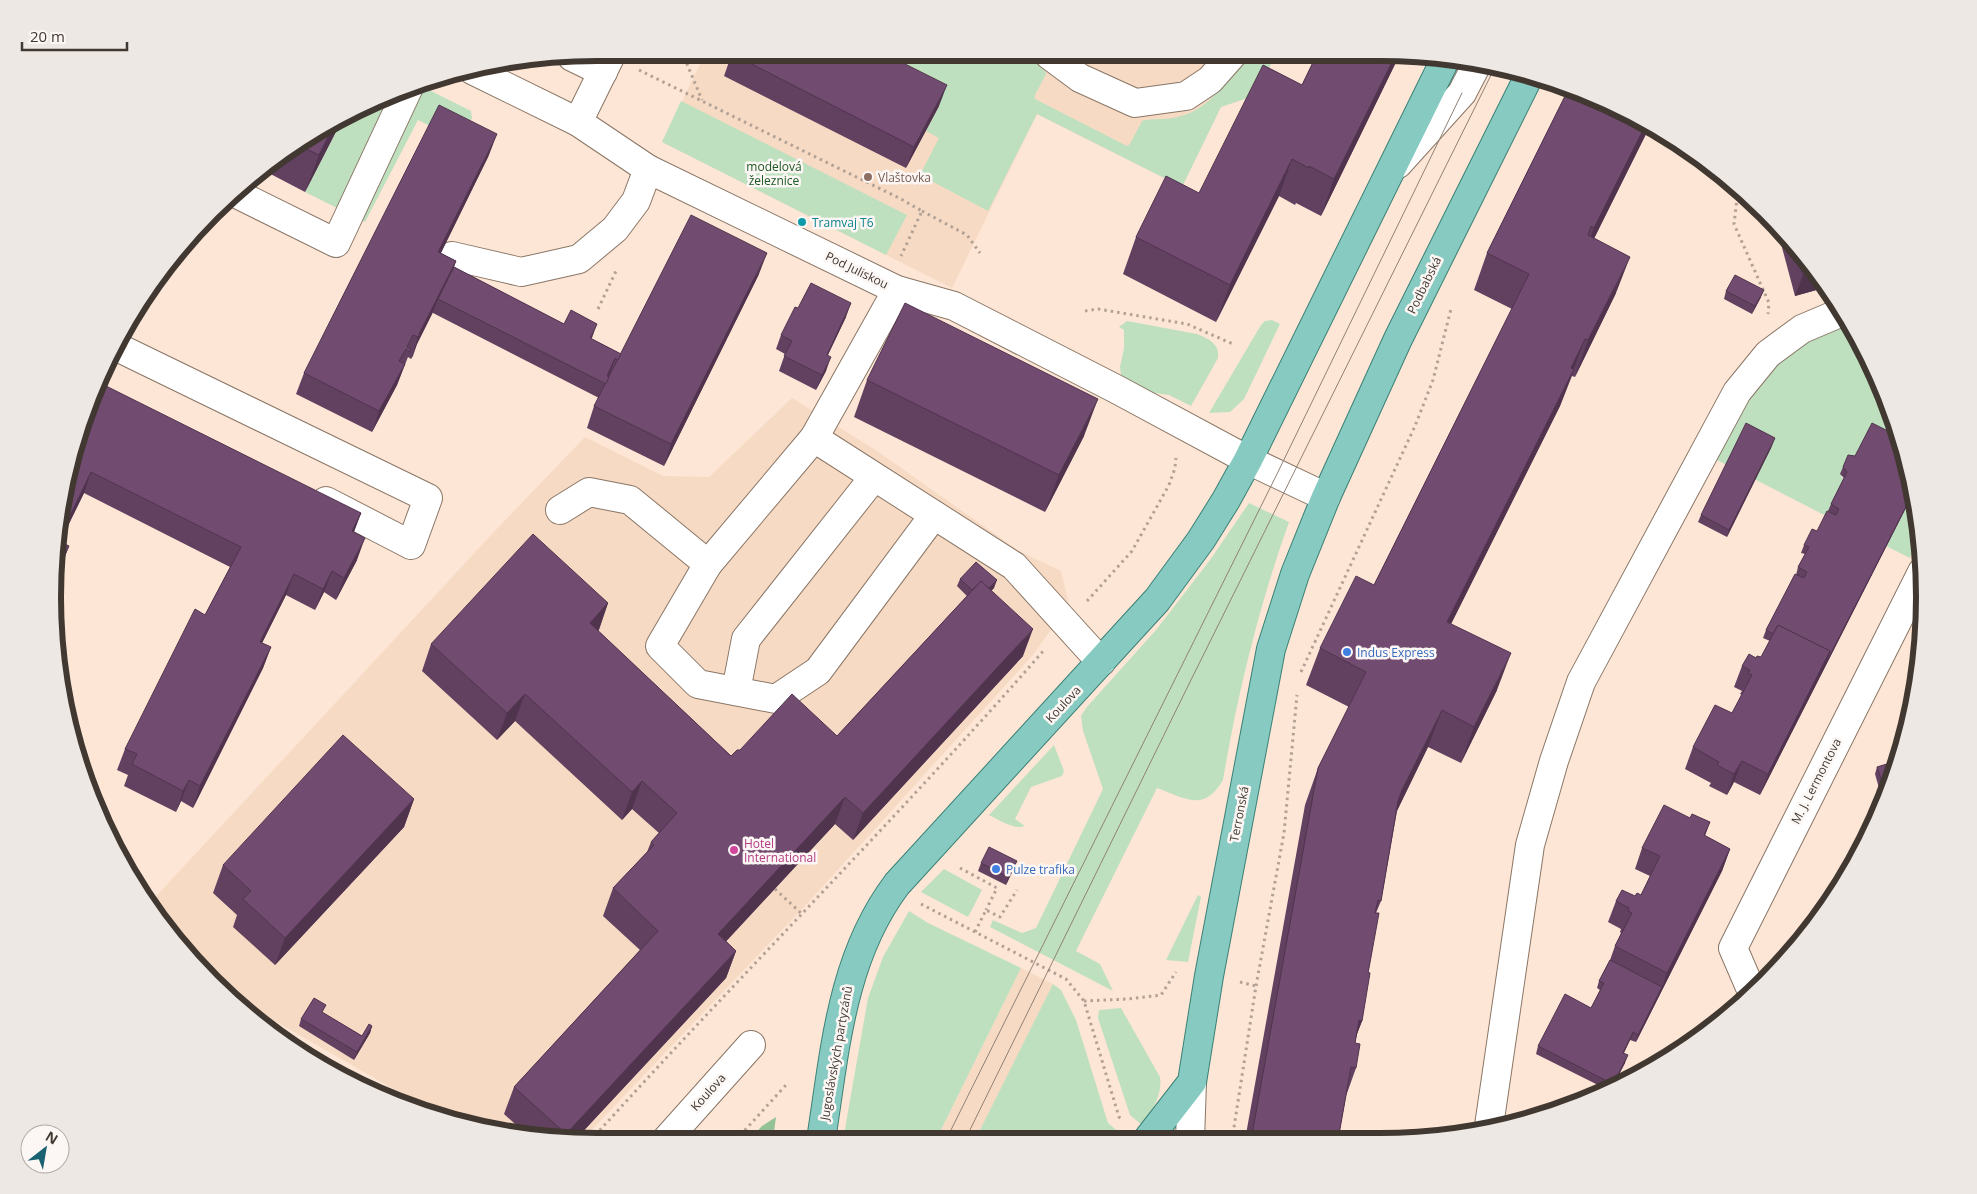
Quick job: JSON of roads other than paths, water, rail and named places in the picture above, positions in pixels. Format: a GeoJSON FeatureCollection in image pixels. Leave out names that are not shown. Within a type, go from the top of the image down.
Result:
{"type":"FeatureCollection","features":[{"type":"Feature","properties":{"kind":"main road"},"geometry":{"type":"LineString","coordinates":[[1248,460],[1442,65]]}},
{"type":"Feature","properties":{"kind":"main road","name":"Podbabská"},"geometry":{"type":"LineString","coordinates":[[1326,497],[1398,339],[1525,82]]}},
{"type":"Feature","properties":{"kind":"main road","name":"Koulova"},"geometry":{"type":"LineString","coordinates":[[864,938],[878,911],[896,884],[1157,600],[1180,570],[1226,500],[1248,460]]}},
{"type":"Feature","properties":{"kind":"main road","name":"Terronská"},"geometry":{"type":"LineString","coordinates":[[1192,1082],[1271,649],[1295,574],[1326,497]]}},
{"type":"Feature","properties":{"kind":"main road","name":"Jugoslávských partyzánů"},"geometry":{"type":"LineString","coordinates":[[822,1133],[845,995],[864,938]]}},
{"type":"Feature","properties":{"kind":"main road"},"geometry":{"type":"LineString","coordinates":[[1152,1133],[1192,1082]]}},
{"type":"Feature","properties":{"kind":"street"},"geometry":{"type":"LineString","coordinates":[[578,122],[606,64],[592,61]]}},
{"type":"Feature","properties":{"kind":"street"},"geometry":{"type":"LineString","coordinates":[[1058,61],[1080,78],[1135,103],[1186,96],[1210,80],[1227,61]]}},
{"type":"Feature","properties":{"kind":"street"},"geometry":{"type":"LineString","coordinates":[[1389,175],[1462,92],[1474,70]]}},
{"type":"Feature","properties":{"kind":"street","name":"Pod Juliskou"},"geometry":{"type":"LineString","coordinates":[[481,75],[578,122],[648,169],[898,276],[1248,460],[1326,497]]}},
{"type":"Feature","properties":{"kind":"street"},"geometry":{"type":"LineString","coordinates":[[242,196],[336,244],[404,98]]}},
{"type":"Feature","properties":{"kind":"street"},"geometry":{"type":"LineString","coordinates":[[452,256],[521,272],[579,259],[615,229],[636,201],[648,169]]}},
{"type":"Feature","properties":{"kind":"street"},"geometry":{"type":"LineString","coordinates":[[898,276],[814,438],[708,564],[660,646],[698,684],[776,699],[818,671],[934,515]]}},
{"type":"Feature","properties":{"kind":"street"},"geometry":{"type":"LineString","coordinates":[[1490,1121],[1530,845],[1554,761],[1581,682],[1737,392],[1768,354],[1802,329],[1835,315]]}},
{"type":"Feature","properties":{"kind":"street"},"geometry":{"type":"LineString","coordinates":[[122,350],[428,498],[411,544],[306,491]]}},
{"type":"Feature","properties":{"kind":"street"},"geometry":{"type":"LineString","coordinates":[[814,438],[1014,566],[1102,662]]}},
{"type":"Feature","properties":{"kind":"street"},"geometry":{"type":"LineString","coordinates":[[736,691],[746,639],[874,477]]}},
{"type":"Feature","properties":{"kind":"street"},"geometry":{"type":"LineString","coordinates":[[560,510],[589,492],[630,500],[708,564]]}},
{"type":"Feature","properties":{"kind":"street","name":"M. J. Lermontova"},"geometry":{"type":"LineString","coordinates":[[1749,985],[1733,948],[1916,585]]}},
{"type":"Feature","properties":{"kind":"street","name":"Koulova"},"geometry":{"type":"LineString","coordinates":[[672,1133],[751,1045]]}},
{"type":"Feature","properties":{"kind":"street","name":"Terronská"},"geometry":{"type":"LineString","coordinates":[[1190,1133],[1192,1082]]}},
{"type":"Feature","properties":{"kind":"tram line"},"geometry":{"type":"LineString","coordinates":[[968,1133],[1492,74]]}},
{"type":"Feature","properties":{"kind":"tram line"},"geometry":{"type":"LineString","coordinates":[[949,1133],[1277,474],[1462,93]]}},
{"type":"Feature","properties":{"kind":"place","name":"Vlaštovka"},"geometry":{"type":"Point","coordinates":[868,177]}},
{"type":"Feature","properties":{"kind":"place","name":"Tramvaj T6"},"geometry":{"type":"Point","coordinates":[802,222]}},
{"type":"Feature","properties":{"kind":"place","name":"Indus Express"},"geometry":{"type":"Point","coordinates":[1347,652]}},
{"type":"Feature","properties":{"kind":"place","name":"Hotel International"},"geometry":{"type":"Point","coordinates":[734,850]}},
{"type":"Feature","properties":{"kind":"place","name":"Pulze trafika"},"geometry":{"type":"Point","coordinates":[996,869]}},
{"type":"Feature","properties":{"kind":"park label","name":"modelová železnice"},"geometry":{"type":"Point","coordinates":[774,173]}}]}
